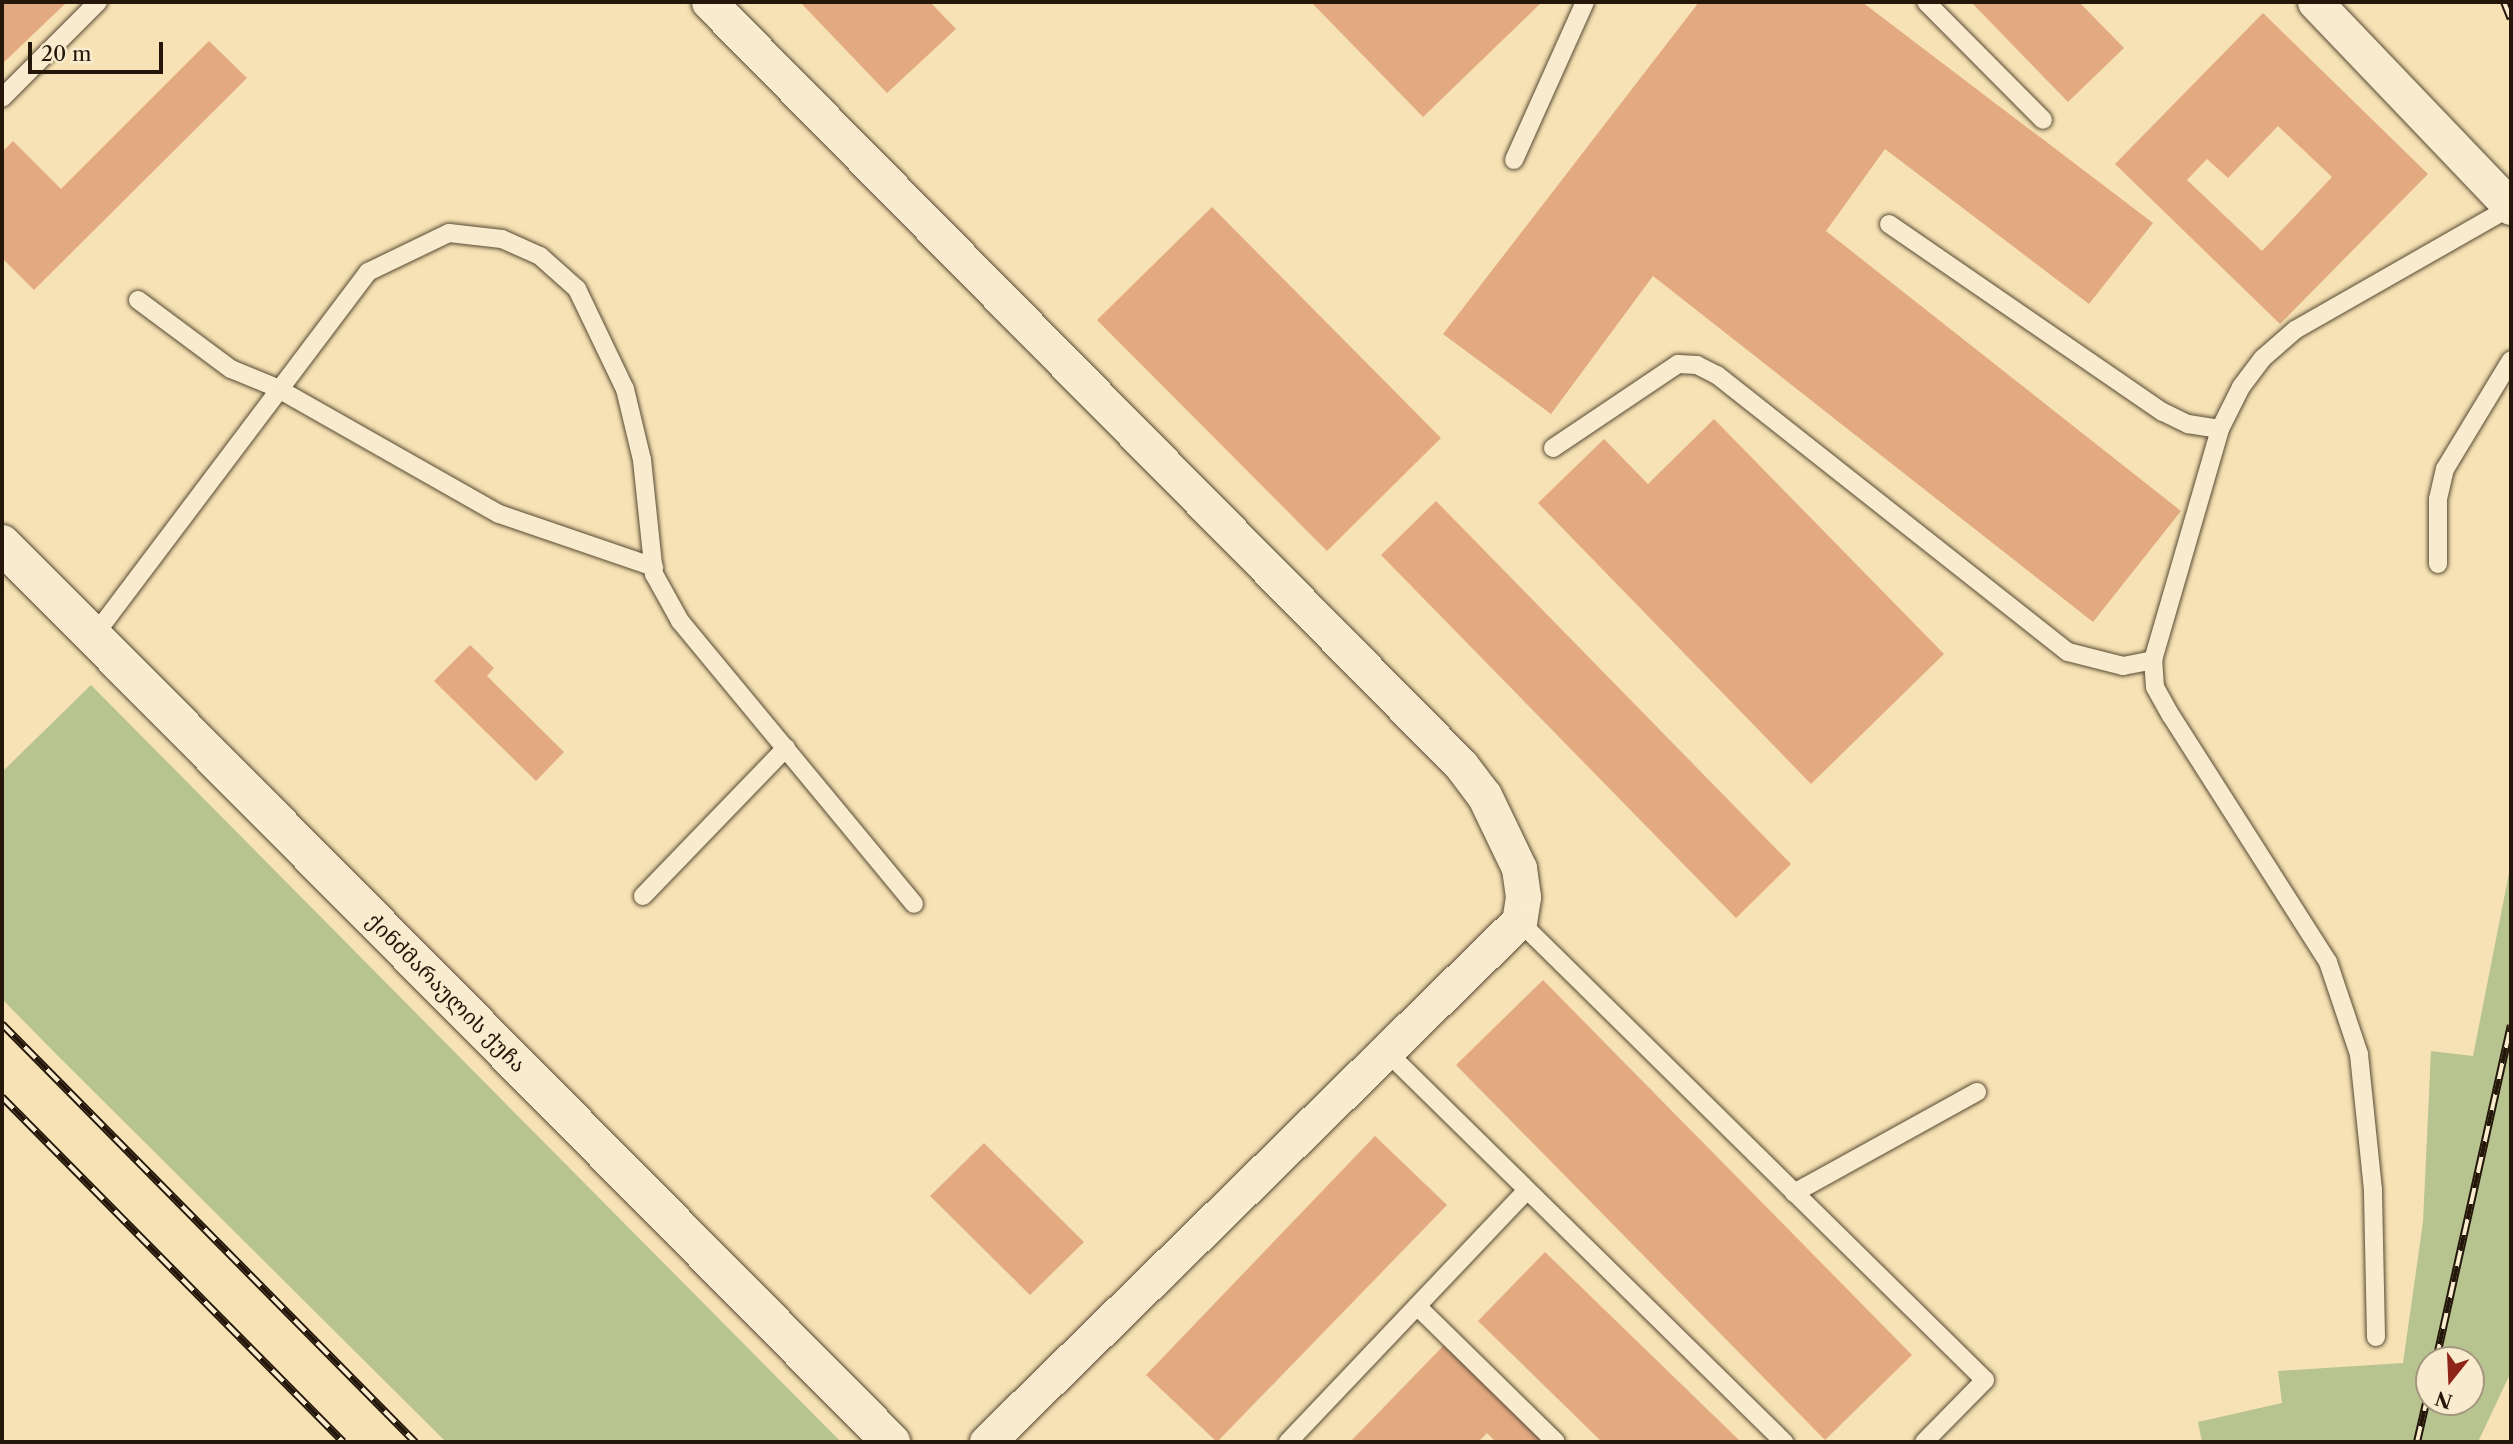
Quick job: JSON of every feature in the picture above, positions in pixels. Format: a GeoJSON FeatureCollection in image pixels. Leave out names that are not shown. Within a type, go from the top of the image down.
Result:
{"type":"FeatureCollection","features":[{"type":"Feature","properties":{"kind":"main road","name":"ქინძმარაულის ქუჩა"},"geometry":{"type":"LineString","coordinates":[[2,544],[891,1442]]}},
{"type":"Feature","properties":{"kind":"street"},"geometry":{"type":"LineString","coordinates":[[709,2],[1461,765],[1485,795],[1519,868],[1522,897],[1519,921],[987,1442]]}},
{"type":"Feature","properties":{"kind":"street"},"geometry":{"type":"LineString","coordinates":[[2315,2],[2511,207]]}},
{"type":"Feature","properties":{"kind":"lane"},"geometry":{"type":"LineString","coordinates":[[2,98],[98,2]]}},
{"type":"Feature","properties":{"kind":"lane"},"geometry":{"type":"LineString","coordinates":[[1514,160],[1585,2]]}},
{"type":"Feature","properties":{"kind":"lane"},"geometry":{"type":"LineString","coordinates":[[1926,2],[2043,120]]}},
{"type":"Feature","properties":{"kind":"lane"},"geometry":{"type":"LineString","coordinates":[[2376,1337],[2373,1190],[2359,1054],[2328,962],[2171,716],[2155,687],[2153,660],[2220,429],[2263,358],[2295,330],[2511,207]]}},
{"type":"Feature","properties":{"kind":"lane"},"geometry":{"type":"LineString","coordinates":[[1889,224],[2163,412],[2188,424],[2220,429]]}},
{"type":"Feature","properties":{"kind":"lane"},"geometry":{"type":"LineString","coordinates":[[93,637],[277,388],[368,272],[413,247],[449,233],[502,239],[540,257],[577,289],[625,389],[642,460],[654,567],[680,621],[914,904]]}},
{"type":"Feature","properties":{"kind":"lane"},"geometry":{"type":"LineString","coordinates":[[138,300],[232,369],[277,388],[499,514],[654,567]]}},
{"type":"Feature","properties":{"kind":"lane"},"geometry":{"type":"LineString","coordinates":[[2438,564],[2438,499],[2445,469],[2511,360]]}},
{"type":"Feature","properties":{"kind":"lane"},"geometry":{"type":"LineString","coordinates":[[1553,448],[1678,364],[1697,365],[1717,375],[2068,652],[2123,666],[2153,660]]}},
{"type":"Feature","properties":{"kind":"lane"},"geometry":{"type":"LineString","coordinates":[[643,896],[786,748]]}},
{"type":"Feature","properties":{"kind":"lane"},"geometry":{"type":"LineString","coordinates":[[1519,921],[1985,1380],[1924,1442]]}},
{"type":"Feature","properties":{"kind":"lane"},"geometry":{"type":"LineString","coordinates":[[1387,1052],[1784,1442]]}},
{"type":"Feature","properties":{"kind":"lane"},"geometry":{"type":"LineString","coordinates":[[1794,1193],[1977,1092]]}},
{"type":"Feature","properties":{"kind":"lane"},"geometry":{"type":"LineString","coordinates":[[1288,1442],[1527,1190]]}},
{"type":"Feature","properties":{"kind":"lane"},"geometry":{"type":"LineString","coordinates":[[1417,1306],[1556,1442]]}},
{"type":"Feature","properties":{"kind":"green space"},"geometry":{"type":"Polygon","coordinates":[[[91,685],[841,1442],[446,1442],[55,1053],[2,999],[2,772],[91,685]]]}},
{"type":"Feature","properties":{"kind":"green space"},"geometry":{"type":"Polygon","coordinates":[[[2511,863],[2511,1372],[2478,1442],[2202,1442],[2198,1422],[2282,1403],[2278,1371],[2403,1363],[2423,1222],[2431,1051],[2473,1056],[2511,863]]]}},
{"type":"Feature","properties":{"kind":"building"},"geometry":{"type":"Polygon","coordinates":[[[2,2],[67,2],[2,64],[2,2]]]}},
{"type":"Feature","properties":{"kind":"building"},"geometry":{"type":"Polygon","coordinates":[[[800,2],[930,2],[956,29],[887,93],[800,2]]]}},
{"type":"Feature","properties":{"kind":"building"},"geometry":{"type":"Polygon","coordinates":[[[1311,2],[1542,2],[1423,117],[1311,2]]]}},
{"type":"Feature","properties":{"kind":"building"},"geometry":{"type":"Polygon","coordinates":[[[1699,2],[1862,2],[2153,223],[2089,304],[1885,149],[1826,231],[2181,511],[2093,622],[1653,276],[1551,414],[1443,334],[1699,2]]]}},
{"type":"Feature","properties":{"kind":"building"},"geometry":{"type":"Polygon","coordinates":[[[1971,2],[2079,2],[2124,48],[2068,102],[1971,2]]]}},
{"type":"Feature","properties":{"kind":"building"},"geometry":{"type":"Polygon","coordinates":[[[2263,13],[2428,174],[2280,324],[2115,164],[2263,13]],[[2278,126],[2228,178],[2207,159],[2187,180],[2262,251],[2332,177],[2278,126]]]}},
{"type":"Feature","properties":{"kind":"building"},"geometry":{"type":"Polygon","coordinates":[[[209,41],[247,78],[34,290],[2,258],[2,152],[13,141],[61,189],[209,41]]]}},
{"type":"Feature","properties":{"kind":"building"},"geometry":{"type":"Polygon","coordinates":[[[1212,207],[1441,438],[1327,551],[1097,320],[1212,207]]]}},
{"type":"Feature","properties":{"kind":"building"},"geometry":{"type":"Polygon","coordinates":[[[1714,419],[1944,654],[1811,784],[1538,503],[1604,439],[1648,484],[1714,419]]]}},
{"type":"Feature","properties":{"kind":"building"},"geometry":{"type":"Polygon","coordinates":[[[1436,501],[1791,864],[1736,918],[1381,555],[1436,501]]]}},
{"type":"Feature","properties":{"kind":"building"},"geometry":{"type":"Polygon","coordinates":[[[470,645],[494,668],[487,676],[564,752],[536,781],[434,681],[470,645]]]}},
{"type":"Feature","properties":{"kind":"building"},"geometry":{"type":"Polygon","coordinates":[[[1543,980],[1912,1355],[1825,1440],[1456,1065],[1543,980]]]}},
{"type":"Feature","properties":{"kind":"building"},"geometry":{"type":"Polygon","coordinates":[[[1375,1136],[1447,1205],[1217,1442],[1146,1375],[1375,1136]]]}},
{"type":"Feature","properties":{"kind":"building"},"geometry":{"type":"Polygon","coordinates":[[[984,1143],[1084,1242],[1030,1295],[930,1196],[984,1143]]]}},
{"type":"Feature","properties":{"kind":"building"},"geometry":{"type":"Polygon","coordinates":[[[1545,1252],[1741,1442],[1602,1442],[1478,1321],[1545,1252]]]}},
{"type":"Feature","properties":{"kind":"building"},"geometry":{"type":"Polygon","coordinates":[[[1447,1342],[1552,1442],[1496,1442],[1487,1433],[1478,1442],[1350,1442],[1447,1342]]]}},
{"type":"Feature","properties":{"kind":"railway"},"geometry":{"type":"LineString","coordinates":[[2504,2],[2511,19]]}},
{"type":"Feature","properties":{"kind":"railway"},"geometry":{"type":"LineString","coordinates":[[2,1024],[415,1442]]}},
{"type":"Feature","properties":{"kind":"railway"},"geometry":{"type":"LineString","coordinates":[[2439,1346],[2511,1025]]}},
{"type":"Feature","properties":{"kind":"railway"},"geometry":{"type":"LineString","coordinates":[[2,1097],[343,1442]]}},
{"type":"Feature","properties":{"kind":"railway"},"geometry":{"type":"LineString","coordinates":[[2417,1442],[2423,1416]]}}]}
